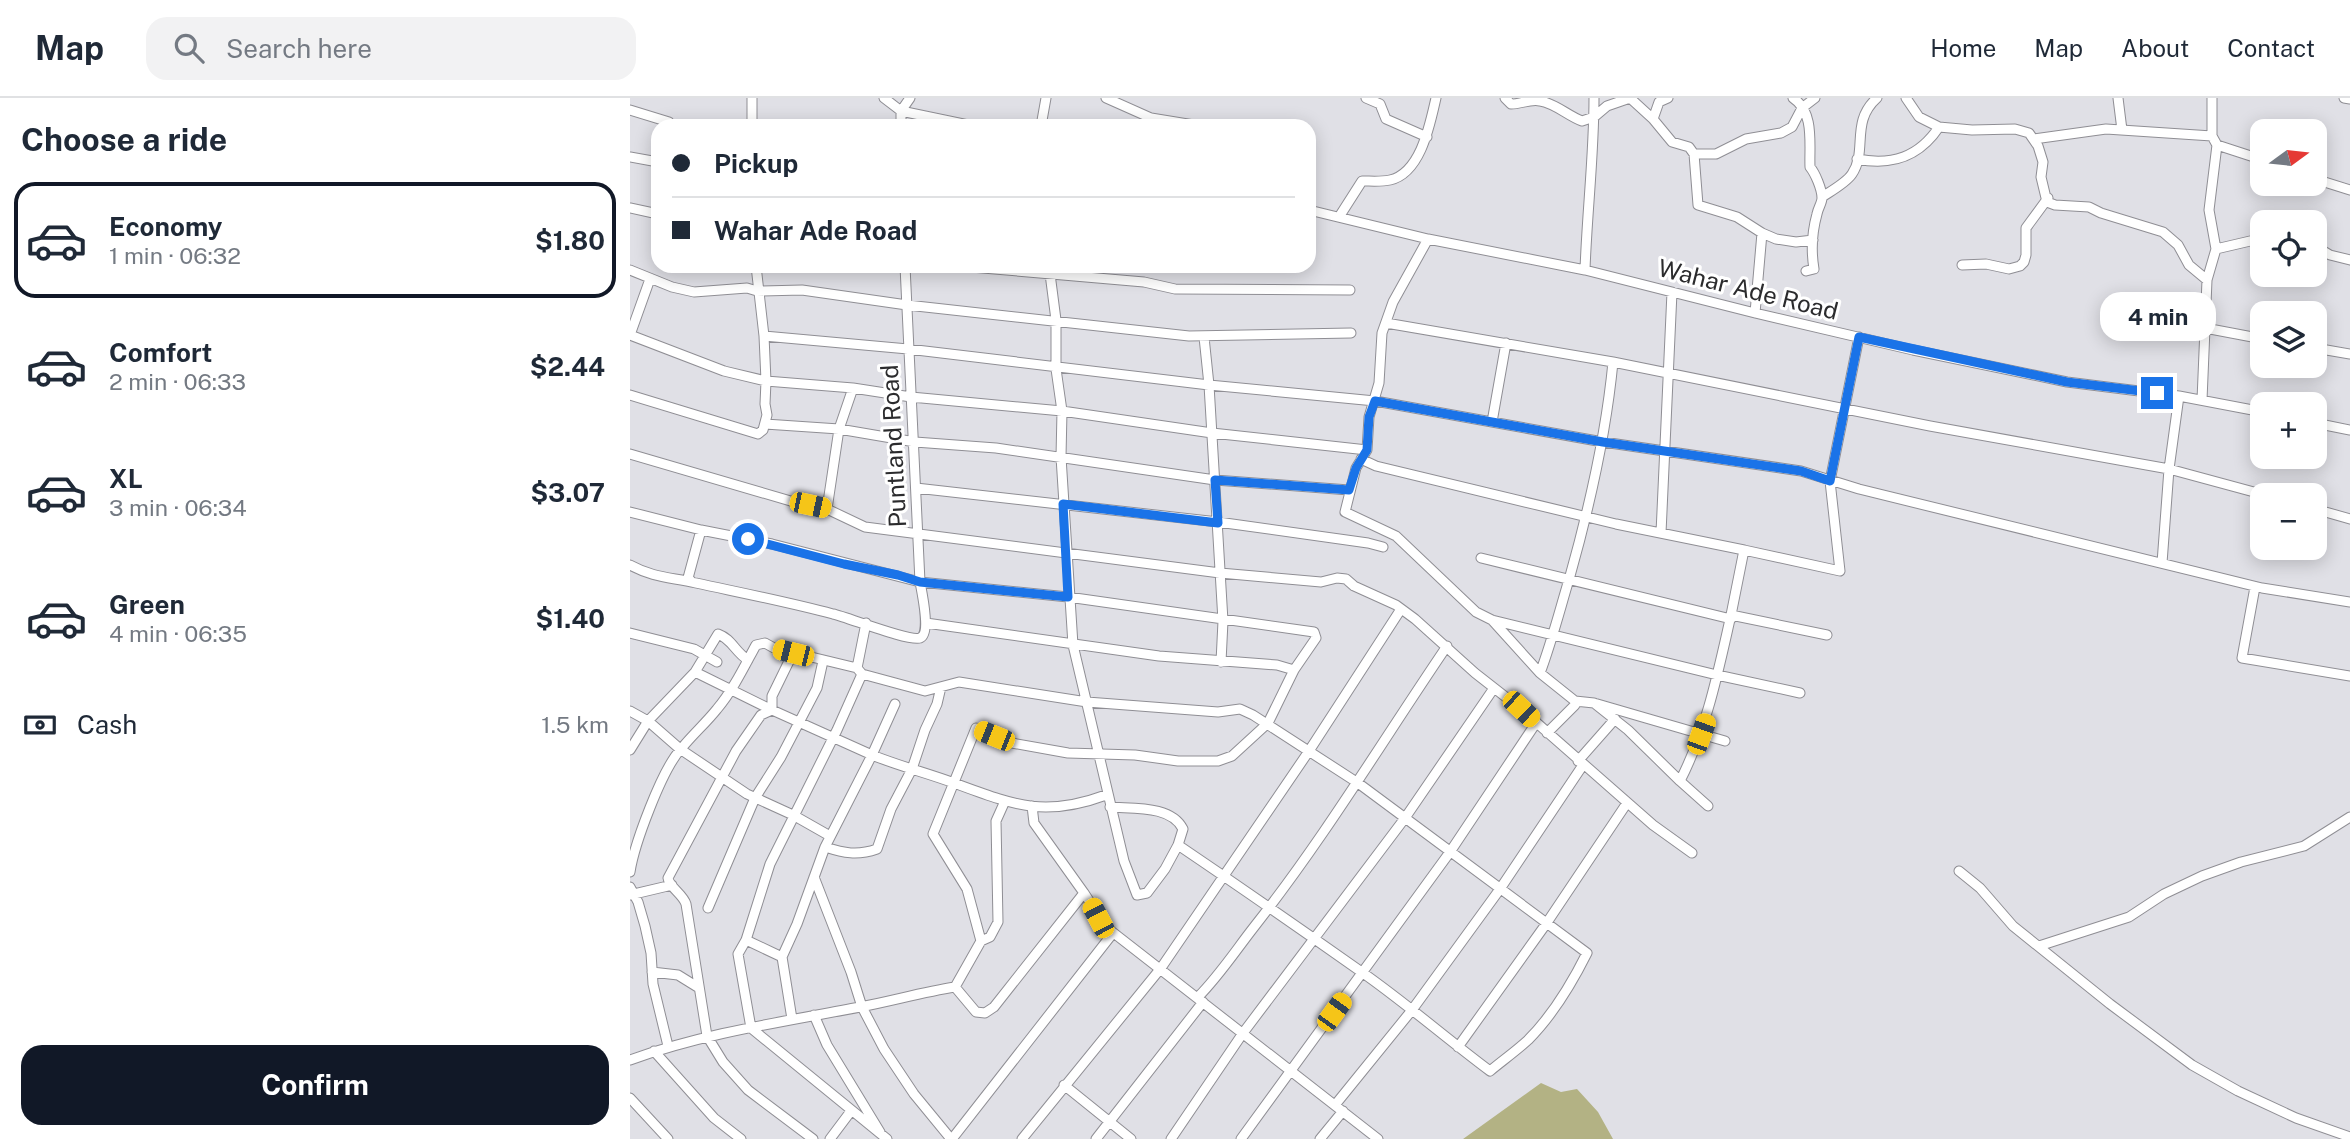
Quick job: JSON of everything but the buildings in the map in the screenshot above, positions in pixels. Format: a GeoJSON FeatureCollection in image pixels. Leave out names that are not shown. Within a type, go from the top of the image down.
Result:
{"type":"FeatureCollection","features":[{"type":"Feature","properties":{"kind":"street"},"geometry":{"type":"LineString","coordinates":[[751,119],[752,98]]}},
{"type":"Feature","properties":{"kind":"street"},"geometry":{"type":"LineString","coordinates":[[884,98],[901,111],[939,119]]}},
{"type":"Feature","properties":{"kind":"street"},"geometry":{"type":"LineString","coordinates":[[901,119],[901,111],[910,98]]}},
{"type":"Feature","properties":{"kind":"street"},"geometry":{"type":"LineString","coordinates":[[1042,119],[1046,98]]}},
{"type":"Feature","properties":{"kind":"street"},"geometry":{"type":"LineString","coordinates":[[1106,98],[1157,119]]}},
{"type":"Feature","properties":{"kind":"street"},"geometry":{"type":"LineString","coordinates":[[1366,98],[1380,104],[1386,119],[1427,136]]}},
{"type":"Feature","properties":{"kind":"street"},"geometry":{"type":"LineString","coordinates":[[1339,217],[1362,181],[1392,180],[1409,169],[1427,136],[1436,98]]}},
{"type":"Feature","properties":{"kind":"street"},"geometry":{"type":"LineString","coordinates":[[1505,98],[1511,104],[1531,101],[1550,103],[1570,117],[1582,121],[1594,117],[1607,106],[1630,99],[1653,119],[1672,142],[1689,147],[1694,154],[1698,205],[1737,217],[1762,233],[1785,241],[1813,240]]}},
{"type":"Feature","properties":{"kind":"street"},"geometry":{"type":"LineString","coordinates":[[1585,270],[1594,98]]}},
{"type":"Feature","properties":{"kind":"street"},"geometry":{"type":"LineString","coordinates":[[1653,119],[1659,102],[1668,98]]}},
{"type":"Feature","properties":{"kind":"street"},"geometry":{"type":"LineString","coordinates":[[1793,98],[1802,108],[1811,135],[1810,167],[1822,197]]}},
{"type":"Feature","properties":{"kind":"street"},"geometry":{"type":"LineString","coordinates":[[1694,154],[1716,154],[1746,139],[1781,133],[1792,127],[1802,108],[1815,98]]}},
{"type":"Feature","properties":{"kind":"street"},"geometry":{"type":"LineString","coordinates":[[1805,271],[1814,269],[1811,250],[1816,215],[1822,197],[1852,174],[1864,114],[1877,98]]}},
{"type":"Feature","properties":{"kind":"street"},"geometry":{"type":"LineString","coordinates":[[1906,98],[1919,117],[1939,127],[1972,130],[2015,129],[2029,133],[2043,162],[2042,177],[2047,202],[2054,205],[2089,207],[2163,232],[2174,242],[2189,265],[2207,280]]}},
{"type":"Feature","properties":{"kind":"street"},"geometry":{"type":"LineString","coordinates":[[2118,98],[2122,130]]}},
{"type":"Feature","properties":{"kind":"street"},"geometry":{"type":"LineString","coordinates":[[2202,400],[2207,280],[2216,249],[2209,210],[2215,140],[2212,98]]}},
{"type":"Feature","properties":{"kind":"street"},"geometry":{"type":"LineString","coordinates":[[2344,98],[2350,99]]}},
{"type":"Feature","properties":{"kind":"street"},"geometry":{"type":"LineString","coordinates":[[630,110],[659,119]]}},
{"type":"Feature","properties":{"kind":"street"},"geometry":{"type":"LineString","coordinates":[[1857,159],[1870,162],[1912,155],[1924,147],[1939,127]]}},
{"type":"Feature","properties":{"kind":"street"},"geometry":{"type":"LineString","coordinates":[[2034,139],[2088,130],[2122,130],[2215,140],[2250,155]]}},
{"type":"Feature","properties":{"kind":"street"},"geometry":{"type":"LineString","coordinates":[[630,157],[651,161]]}},
{"type":"Feature","properties":{"kind":"street"},"geometry":{"type":"LineString","coordinates":[[2328,183],[2350,190]]}},
{"type":"Feature","properties":{"kind":"street"},"geometry":{"type":"LineString","coordinates":[[1962,265],[1986,264],[2009,269],[2020,266],[2026,255],[2026,228],[2048,198]]}},
{"type":"Feature","properties":{"kind":"street"},"geometry":{"type":"LineString","coordinates":[[630,208],[651,212]]}},
{"type":"Feature","properties":{"kind":"street","name":"Wahar Ade Road"},"geometry":{"type":"LineString","coordinates":[[1316,212],[1428,239],[1585,270],[1755,313],[2067,382],[2179,396],[2250,409]]}},
{"type":"Feature","properties":{"kind":"street"},"geometry":{"type":"LineString","coordinates":[[1755,313],[1762,233]]}},
{"type":"Feature","properties":{"kind":"street"},"geometry":{"type":"LineString","coordinates":[[1428,239],[1397,295],[1382,333],[1379,383],[1369,417],[1367,450],[1349,490],[1345,512],[1396,536],[1476,612],[1492,620],[1717,676],[1800,693]]}},
{"type":"Feature","properties":{"kind":"street"},"geometry":{"type":"LineString","coordinates":[[2216,249],[2250,241]]}},
{"type":"Feature","properties":{"kind":"street"},"geometry":{"type":"LineString","coordinates":[[2327,253],[2350,260]]}},
{"type":"Feature","properties":{"kind":"street"},"geometry":{"type":"LineString","coordinates":[[630,270],[672,287],[694,292],[747,288],[757,291],[802,290],[907,305],[1204,337],[1352,333]]}},
{"type":"Feature","properties":{"kind":"street"},"geometry":{"type":"LineString","coordinates":[[630,395],[758,434],[763,430],[766,381],[764,336],[756,273]]}},
{"type":"Feature","properties":{"kind":"street","name":"Puntland Road"},"geometry":{"type":"LineString","coordinates":[[905,273],[920,582],[926,623]]}},
{"type":"Feature","properties":{"kind":"street"},"geometry":{"type":"LineString","coordinates":[[1050,273],[1056,320],[1056,369],[1062,411],[1065,552],[1073,645],[1097,755],[1110,807],[1124,862],[1137,895],[1147,893],[1165,869],[1183,829],[1172,816],[1163,812],[1110,807]]}},
{"type":"Feature","properties":{"kind":"street"},"geometry":{"type":"LineString","coordinates":[[1074,273],[1175,289],[1350,290]]}},
{"type":"Feature","properties":{"kind":"street"},"geometry":{"type":"LineString","coordinates":[[650,279],[630,335],[724,371],[766,381],[1062,411],[1212,433],[1367,450]]}},
{"type":"Feature","properties":{"kind":"street"},"geometry":{"type":"LineString","coordinates":[[1661,533],[1672,292]]}},
{"type":"Feature","properties":{"kind":"street"},"geometry":{"type":"LineString","coordinates":[[1386,323],[1612,362],[2169,468],[2250,491]]}},
{"type":"Feature","properties":{"kind":"street"},"geometry":{"type":"LineString","coordinates":[[2205,328],[2250,337]]}},
{"type":"Feature","properties":{"kind":"street"},"geometry":{"type":"LineString","coordinates":[[764,336],[908,349],[1056,369],[1375,401],[1603,442],[1801,471],[1859,489],[2255,587],[2350,601]]}},
{"type":"Feature","properties":{"kind":"street"},"geometry":{"type":"LineString","coordinates":[[1204,337],[1218,523],[1223,621],[1221,662]]}},
{"type":"Feature","properties":{"kind":"street"},"geometry":{"type":"LineString","coordinates":[[1362,459],[1376,466],[1586,517],[1840,571],[1830,481],[1859,337]]}},
{"type":"Feature","properties":{"kind":"street"},"geometry":{"type":"LineString","coordinates":[[1492,422],[1506,343]]}},
{"type":"Feature","properties":{"kind":"street"},"geometry":{"type":"LineString","coordinates":[[2327,350],[2350,354]]}},
{"type":"Feature","properties":{"kind":"street"},"geometry":{"type":"LineString","coordinates":[[1540,673],[1554,635],[1586,517],[1603,442],[1612,362]]}},
{"type":"Feature","properties":{"kind":"street"},"geometry":{"type":"LineString","coordinates":[[827,509],[839,429],[853,388]]}},
{"type":"Feature","properties":{"kind":"street"},"geometry":{"type":"LineString","coordinates":[[2162,563],[2169,468],[2179,396]]}},
{"type":"Feature","properties":{"kind":"street"},"geometry":{"type":"LineString","coordinates":[[765,424],[839,429],[915,442],[1061,457],[1215,480],[1349,490]]}},
{"type":"Feature","properties":{"kind":"street"},"geometry":{"type":"LineString","coordinates":[[2327,425],[2350,430]]}},
{"type":"Feature","properties":{"kind":"street"},"geometry":{"type":"LineString","coordinates":[[630,454],[793,502],[827,509],[865,527],[1220,573],[1321,582],[1346,579],[1354,586],[1401,609],[1627,803],[1692,853]]}},
{"type":"Feature","properties":{"kind":"street"},"geometry":{"type":"LineString","coordinates":[[916,488],[1218,523],[1368,542],[1383,547]]}},
{"type":"Feature","properties":{"kind":"street"},"geometry":{"type":"LineString","coordinates":[[630,512],[772,544],[920,582],[1068,597],[1314,632],[1316,638],[1294,670],[1268,723],[1231,756],[1218,761],[1068,753],[1012,743],[976,728],[933,834],[967,889],[981,941]]}},
{"type":"Feature","properties":{"kind":"street"},"geometry":{"type":"LineString","coordinates":[[2327,512],[2350,519]]}},
{"type":"Feature","properties":{"kind":"street"},"geometry":{"type":"LineString","coordinates":[[691,582],[688,578],[701,530]]}},
{"type":"Feature","properties":{"kind":"street"},"geometry":{"type":"LineString","coordinates":[[1681,781],[1701,734],[1717,676],[1744,550]]}},
{"type":"Feature","properties":{"kind":"street"},"geometry":{"type":"LineString","coordinates":[[1481,558],[1731,617],[1827,635]]}},
{"type":"Feature","properties":{"kind":"street"},"geometry":{"type":"LineString","coordinates":[[630,565],[648,575],[691,582],[866,623],[917,639],[925,633],[926,623],[1073,645],[1221,662],[1277,665],[1294,670]]}},
{"type":"Feature","properties":{"kind":"street"},"geometry":{"type":"LineString","coordinates":[[2255,587],[2242,659],[2350,676]]}},
{"type":"Feature","properties":{"kind":"street"},"geometry":{"type":"LineString","coordinates":[[1022,1139],[1161,968],[1309,751],[1401,609]]}},
{"type":"Feature","properties":{"kind":"street"},"geometry":{"type":"LineString","coordinates":[[1492,620],[1540,673],[1575,701],[1594,703],[1725,741]]}},
{"type":"Feature","properties":{"kind":"street"},"geometry":{"type":"LineString","coordinates":[[866,623],[860,671],[837,730],[771,864],[746,940],[738,954],[751,1028],[885,1137]]}},
{"type":"Feature","properties":{"kind":"street"},"geometry":{"type":"LineString","coordinates":[[630,633],[694,649],[717,662]]}},
{"type":"Feature","properties":{"kind":"street"},"geometry":{"type":"LineString","coordinates":[[630,750],[648,720],[695,671],[718,634],[725,636],[738,654],[748,660]]}},
{"type":"Feature","properties":{"kind":"street"},"geometry":{"type":"LineString","coordinates":[[630,872],[635,849],[664,775],[680,749],[732,690],[756,645],[760,643],[925,691],[959,682],[1087,702],[1218,712],[1240,709],[1268,723],[1358,783],[1587,953],[1578,971],[1538,1028],[1527,1041],[1490,1072],[1363,973],[1270,906],[1178,845]]}},
{"type":"Feature","properties":{"kind":"street"},"geometry":{"type":"LineString","coordinates":[[1096,1139],[1358,783],[1447,646]]}},
{"type":"Feature","properties":{"kind":"street"},"geometry":{"type":"LineString","coordinates":[[772,710],[772,696],[793,653]]}},
{"type":"Feature","properties":{"kind":"street"},"geometry":{"type":"LineString","coordinates":[[708,908],[755,798],[769,779],[817,688],[823,661]]}},
{"type":"Feature","properties":{"kind":"street"},"geometry":{"type":"LineString","coordinates":[[695,671],[772,710],[872,755],[1005,801],[1048,808],[1078,805],[1107,795]]}},
{"type":"Feature","properties":{"kind":"street"},"geometry":{"type":"LineString","coordinates":[[825,847],[850,854],[877,849],[891,809],[912,769],[941,687]]}},
{"type":"Feature","properties":{"kind":"street"},"geometry":{"type":"LineString","coordinates":[[1171,1139],[1243,1033],[1405,818],[1494,688]]}},
{"type":"Feature","properties":{"kind":"street"},"geometry":{"type":"LineString","coordinates":[[1547,733],[1575,705],[1575,701]]}},
{"type":"Feature","properties":{"kind":"street"},"geometry":{"type":"LineString","coordinates":[[1594,703],[1709,806]]}},
{"type":"Feature","properties":{"kind":"street"},"geometry":{"type":"LineString","coordinates":[[792,1019],[782,957],[825,847],[895,704]]}},
{"type":"Feature","properties":{"kind":"street"},"geometry":{"type":"LineString","coordinates":[[630,710],[648,720],[680,749],[755,798],[830,836]]}},
{"type":"Feature","properties":{"kind":"street"},"geometry":{"type":"LineString","coordinates":[[772,710],[761,715],[721,775],[671,869],[668,883],[684,897],[686,904],[707,1036],[723,1062],[748,1090],[813,1139]]}},
{"type":"Feature","properties":{"kind":"street"},"geometry":{"type":"LineString","coordinates":[[1321,1139],[1339,1108],[1500,889],[1581,763],[1615,719]]}},
{"type":"Feature","properties":{"kind":"street"},"geometry":{"type":"LineString","coordinates":[[1241,1139],[1450,852],[1536,723]]}},
{"type":"Feature","properties":{"kind":"street"},"geometry":{"type":"LineString","coordinates":[[630,1060],[707,1036],[955,987],[981,941],[990,937],[998,922],[996,821],[1005,801]]}},
{"type":"Feature","properties":{"kind":"street"},"geometry":{"type":"LineString","coordinates":[[1458,1047],[1546,924],[1627,803]]}},
{"type":"Feature","properties":{"kind":"street"},"geometry":{"type":"LineString","coordinates":[[1032,806],[1034,823],[1084,893],[1098,918],[1113,933],[1378,1139]]}},
{"type":"Feature","properties":{"kind":"street"},"geometry":{"type":"LineString","coordinates":[[2039,946],[2129,917],[2164,894],[2202,876],[2241,862],[2304,846],[2350,817]]}},
{"type":"Feature","properties":{"kind":"street"},"geometry":{"type":"LineString","coordinates":[[1959,871],[1980,888],[2013,926],[2110,1004],[2192,1065],[2238,1091],[2296,1118],[2350,1137]]}},
{"type":"Feature","properties":{"kind":"street"},"geometry":{"type":"LineString","coordinates":[[814,877],[862,1007],[884,1049],[914,1094],[952,1139],[1113,933]]}},
{"type":"Feature","properties":{"kind":"street"},"geometry":{"type":"LineString","coordinates":[[668,1046],[645,926],[638,902],[631,892],[672,885]]}},
{"type":"Feature","properties":{"kind":"street"},"geometry":{"type":"LineString","coordinates":[[955,987],[975,1012],[985,1013],[993,1007],[1084,893]]}},
{"type":"Feature","properties":{"kind":"street"},"geometry":{"type":"LineString","coordinates":[[746,940],[782,957]]}},
{"type":"Feature","properties":{"kind":"street"},"geometry":{"type":"LineString","coordinates":[[652,972],[678,975],[699,988]]}},
{"type":"Feature","properties":{"kind":"street"},"geometry":{"type":"LineString","coordinates":[[814,1015],[827,1045],[885,1137]]}},
{"type":"Feature","properties":{"kind":"street"},"geometry":{"type":"LineString","coordinates":[[654,1051],[714,1118],[741,1139]]}},
{"type":"Feature","properties":{"kind":"street"},"geometry":{"type":"LineString","coordinates":[[1064,1085],[1131,1139]]}},
{"type":"Feature","properties":{"kind":"street"},"geometry":{"type":"LineString","coordinates":[[630,1098],[668,1139]]}},
{"type":"Feature","properties":{"kind":"street"},"geometry":{"type":"LineString","coordinates":[[830,1139],[851,1111]]}},
{"type":"Feature","properties":{"kind":"shaded area"},"geometry":{"type":"Polygon","coordinates":[[[1541,1083],[1561,1092],[1577,1089],[1598,1112],[1613,1139],[1463,1139],[1541,1083]]]}},
{"type":"Feature","properties":{"kind":"route"},"geometry":{"type":"LineString","coordinates":[[748,539],[920,582],[1068,597],[1063,504],[1218,523],[1215,480],[1349,490],[1356,468],[1367,450],[1369,417],[1375,401],[1603,442],[1801,471],[1830,481],[1859,337],[2067,382],[2157,393]]}}]}
